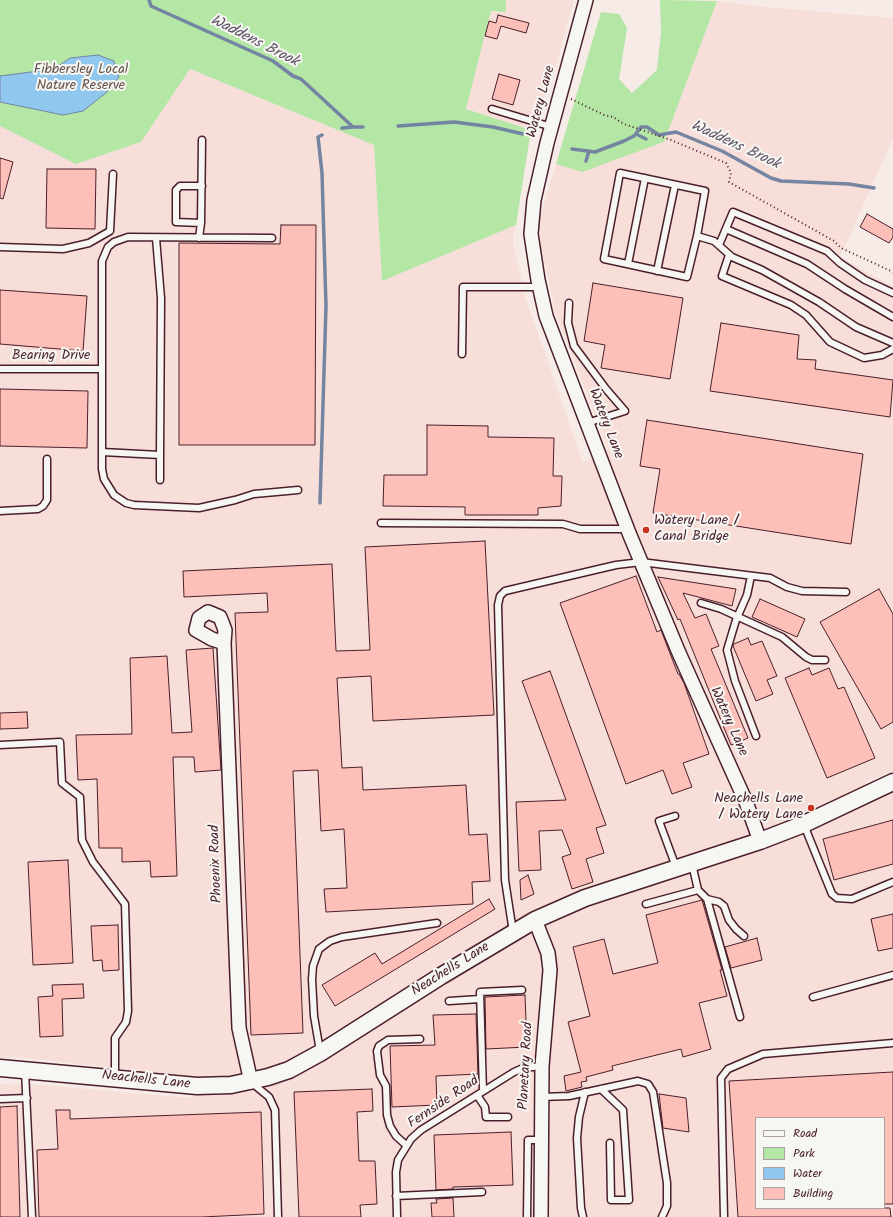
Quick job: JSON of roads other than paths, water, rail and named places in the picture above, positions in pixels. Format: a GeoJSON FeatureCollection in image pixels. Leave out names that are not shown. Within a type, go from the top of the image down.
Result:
{"type":"FeatureCollection","features":[{"type":"Feature","properties":{"kind":"street","name":"Watery Lane"},"geometry":{"type":"LineString","coordinates":[[586,0],[534,200],[532,242],[539,287],[546,316],[641,562],[679,653],[746,802],[760,841]]}},
{"type":"Feature","properties":{"kind":"street","name":"Phoenix Road"},"geometry":{"type":"LineString","coordinates":[[224,643],[239,1028],[250,1082]]}},
{"type":"Feature","properties":{"kind":"street","name":"Neachells Lane"},"geometry":{"type":"LineString","coordinates":[[0,1068],[25,1069],[197,1086],[231,1085],[250,1082],[288,1070],[320,1053],[513,932],[535,920],[585,898],[760,841],[804,824],[893,782]]}},
{"type":"Feature","properties":{"kind":"street","name":"Planetary Road"},"geometry":{"type":"LineString","coordinates":[[535,920],[548,953],[550,970],[542,1066],[541,1217]]}},
{"type":"Feature","properties":{"kind":"lane"},"geometry":{"type":"LineString","coordinates":[[492,109],[552,127]]}},
{"type":"Feature","properties":{"kind":"lane"},"geometry":{"type":"LineString","coordinates":[[200,238],[202,140]]}},
{"type":"Feature","properties":{"kind":"lane"},"geometry":{"type":"LineString","coordinates":[[620,173],[675,185],[705,191],[697,236],[687,277],[604,259],[620,173]]}},
{"type":"Feature","properties":{"kind":"lane"},"geometry":{"type":"LineString","coordinates":[[0,247],[63,249],[90,243],[110,231],[113,174]]}},
{"type":"Feature","properties":{"kind":"lane"},"geometry":{"type":"LineString","coordinates":[[628,264],[645,178]]}},
{"type":"Feature","properties":{"kind":"lane"},"geometry":{"type":"LineString","coordinates":[[657,271],[675,185]]}},
{"type":"Feature","properties":{"kind":"lane"},"geometry":{"type":"LineString","coordinates":[[201,223],[176,222],[176,190],[180,186],[202,186]]}},
{"type":"Feature","properties":{"kind":"lane"},"geometry":{"type":"LineString","coordinates":[[719,245],[733,212],[827,251],[840,263],[865,280],[893,293]]}},
{"type":"Feature","properties":{"kind":"lane"},"geometry":{"type":"LineString","coordinates":[[726,229],[807,264],[845,289],[893,317]]}},
{"type":"Feature","properties":{"kind":"lane"},"geometry":{"type":"LineString","coordinates":[[697,236],[714,241],[729,255],[762,270],[819,302],[856,327],[893,343]]}},
{"type":"Feature","properties":{"kind":"lane"},"geometry":{"type":"LineString","coordinates":[[272,238],[121,238],[114,242],[104,254],[102,272],[102,469],[108,488],[114,495],[126,503],[199,508],[254,494],[298,490]]}},
{"type":"Feature","properties":{"kind":"lane"},"geometry":{"type":"LineString","coordinates":[[156,238],[161,298],[160,480]]}},
{"type":"Feature","properties":{"kind":"lane"},"geometry":{"type":"LineString","coordinates":[[729,255],[722,276],[791,304],[806,315],[830,342],[864,358],[882,355],[893,349]]}},
{"type":"Feature","properties":{"kind":"lane"},"geometry":{"type":"LineString","coordinates":[[462,354],[463,287],[539,287]]}},
{"type":"Feature","properties":{"kind":"lane"},"geometry":{"type":"LineString","coordinates":[[570,303],[568,323],[574,346],[606,389],[625,411],[587,423]]}},
{"type":"Feature","properties":{"kind":"lane","name":"Bearing Drive"},"geometry":{"type":"LineString","coordinates":[[0,369],[102,369]]}},
{"type":"Feature","properties":{"kind":"lane"},"geometry":{"type":"LineString","coordinates":[[102,452],[160,455]]}},
{"type":"Feature","properties":{"kind":"lane"},"geometry":{"type":"LineString","coordinates":[[0,511],[38,509],[44,506],[47,500],[47,459]]}},
{"type":"Feature","properties":{"kind":"lane"},"geometry":{"type":"LineString","coordinates":[[381,523],[563,524],[580,528],[628,529]]}},
{"type":"Feature","properties":{"kind":"lane"},"geometry":{"type":"LineString","coordinates":[[513,932],[505,880],[498,605],[500,596],[505,591],[616,565],[641,562],[770,578],[787,587],[802,591],[846,592]]}},
{"type":"Feature","properties":{"kind":"lane"},"geometry":{"type":"LineString","coordinates":[[751,576],[747,595],[727,650],[735,680],[756,736]]}},
{"type":"Feature","properties":{"kind":"lane"},"geometry":{"type":"LineString","coordinates":[[701,603],[738,617],[782,637],[806,657],[817,660],[825,660]]}},
{"type":"Feature","properties":{"kind":"lane"},"geometry":{"type":"LineString","coordinates":[[0,745],[60,742],[62,784],[80,797],[82,840],[93,862],[125,904],[128,1011],[126,1022],[115,1038],[115,1078]]}},
{"type":"Feature","properties":{"kind":"lane"},"geometry":{"type":"LineString","coordinates":[[675,816],[659,821],[676,869]]}},
{"type":"Feature","properties":{"kind":"lane"},"geometry":{"type":"LineString","coordinates":[[804,824],[832,894],[837,898],[852,899],[893,882]]}},
{"type":"Feature","properties":{"kind":"lane"},"geometry":{"type":"LineString","coordinates":[[692,864],[698,890],[708,899],[719,902],[724,906],[729,920],[744,936]]}},
{"type":"Feature","properties":{"kind":"lane"},"geometry":{"type":"LineString","coordinates":[[646,904],[698,890]]}},
{"type":"Feature","properties":{"kind":"lane"},"geometry":{"type":"LineString","coordinates":[[708,899],[740,1017]]}},
{"type":"Feature","properties":{"kind":"lane"},"geometry":{"type":"LineString","coordinates":[[320,1053],[314,1016],[312,979],[313,966],[319,949],[330,941],[342,937],[436,923]]}},
{"type":"Feature","properties":{"kind":"lane"},"geometry":{"type":"LineString","coordinates":[[813,997],[893,975]]}},
{"type":"Feature","properties":{"kind":"lane"},"geometry":{"type":"LineString","coordinates":[[483,1091],[480,992],[522,990]]}},
{"type":"Feature","properties":{"kind":"lane"},"geometry":{"type":"LineString","coordinates":[[449,1001],[480,1000]]}},
{"type":"Feature","properties":{"kind":"lane"},"geometry":{"type":"LineString","coordinates":[[406,1145],[396,1136],[390,1126],[387,1115],[386,1086],[380,1075],[377,1051],[379,1046],[388,1040],[420,1039]]}},
{"type":"Feature","properties":{"kind":"lane"},"geometry":{"type":"LineString","coordinates":[[724,1217],[721,1078],[728,1069],[763,1054],[893,1043]]}},
{"type":"Feature","properties":{"kind":"lane","name":"Fernside Road"},"geometry":{"type":"LineString","coordinates":[[397,1217],[396,1172],[398,1160],[406,1145],[421,1130],[483,1091],[523,1068],[542,1066]]}},
{"type":"Feature","properties":{"kind":"lane"},"geometry":{"type":"LineString","coordinates":[[25,1069],[32,1217]]}},
{"type":"Feature","properties":{"kind":"lane"},"geometry":{"type":"LineString","coordinates":[[541,1097],[569,1096],[638,1081],[644,1082],[651,1088],[667,1183],[667,1206],[662,1217]]}},
{"type":"Feature","properties":{"kind":"lane"},"geometry":{"type":"LineString","coordinates":[[250,1082],[269,1097],[275,1110],[278,1217]]}},
{"type":"Feature","properties":{"kind":"lane"},"geometry":{"type":"LineString","coordinates":[[601,1089],[623,1110],[629,1200],[611,1200],[610,1143]]}},
{"type":"Feature","properties":{"kind":"lane"},"geometry":{"type":"LineString","coordinates":[[583,1217],[581,1208],[577,1138],[579,1117],[585,1092]]}},
{"type":"Feature","properties":{"kind":"lane"},"geometry":{"type":"LineString","coordinates":[[477,1095],[484,1107],[486,1117],[508,1118]]}},
{"type":"Feature","properties":{"kind":"lane"},"geometry":{"type":"LineString","coordinates":[[0,1099],[27,1098]]}},
{"type":"Feature","properties":{"kind":"lane"},"geometry":{"type":"LineString","coordinates":[[527,1217],[528,1140],[541,1140]]}},
{"type":"Feature","properties":{"kind":"lane"},"geometry":{"type":"LineString","coordinates":[[396,1196],[482,1192]]}},
{"type":"Feature","properties":{"kind":"water"},"geometry":{"type":"Polygon","coordinates":[[[98,55],[114,61],[119,77],[107,92],[83,111],[63,115],[0,102],[0,76],[54,69],[70,58],[98,55]]]}},
{"type":"Feature","properties":{"kind":"waterway","name":"Waddens Brook"},"geometry":{"type":"LineString","coordinates":[[149,0],[151,6],[273,61],[293,76],[301,79],[353,127],[363,127]]}},
{"type":"Feature","properties":{"kind":"waterway","name":"Waddens Brook"},"geometry":{"type":"LineString","coordinates":[[398,126],[454,122],[493,127],[523,134]]}},
{"type":"Feature","properties":{"kind":"waterway"},"geometry":{"type":"LineString","coordinates":[[342,128],[353,127]]}},
{"type":"Feature","properties":{"kind":"waterway","name":"Waddens Brook"},"geometry":{"type":"LineString","coordinates":[[572,149],[595,152],[624,141],[634,136],[641,127],[647,127],[659,135],[676,132],[722,151],[771,178],[781,181],[849,184],[874,188]]}},
{"type":"Feature","properties":{"kind":"waterway"},"geometry":{"type":"LineString","coordinates":[[636,134],[646,139]]}},
{"type":"Feature","properties":{"kind":"waterway"},"geometry":{"type":"LineString","coordinates":[[320,503],[326,306],[322,173],[318,137],[322,135]]}},
{"type":"Feature","properties":{"kind":"waterway"},"geometry":{"type":"LineString","coordinates":[[586,161],[589,151]]}},
{"type":"Feature","properties":{"kind":"place","name":"Watery Lane / Canal Bridge"},"geometry":{"type":"Point","coordinates":[646,530]}},
{"type":"Feature","properties":{"kind":"place","name":"Neachells Lane / Watery Lane"},"geometry":{"type":"Point","coordinates":[811,808]}},
{"type":"Feature","properties":{"kind":"park label","name":"Fibbersley Local Nature Reserve"},"geometry":{"type":"Point","coordinates":[81,80]}}]}
